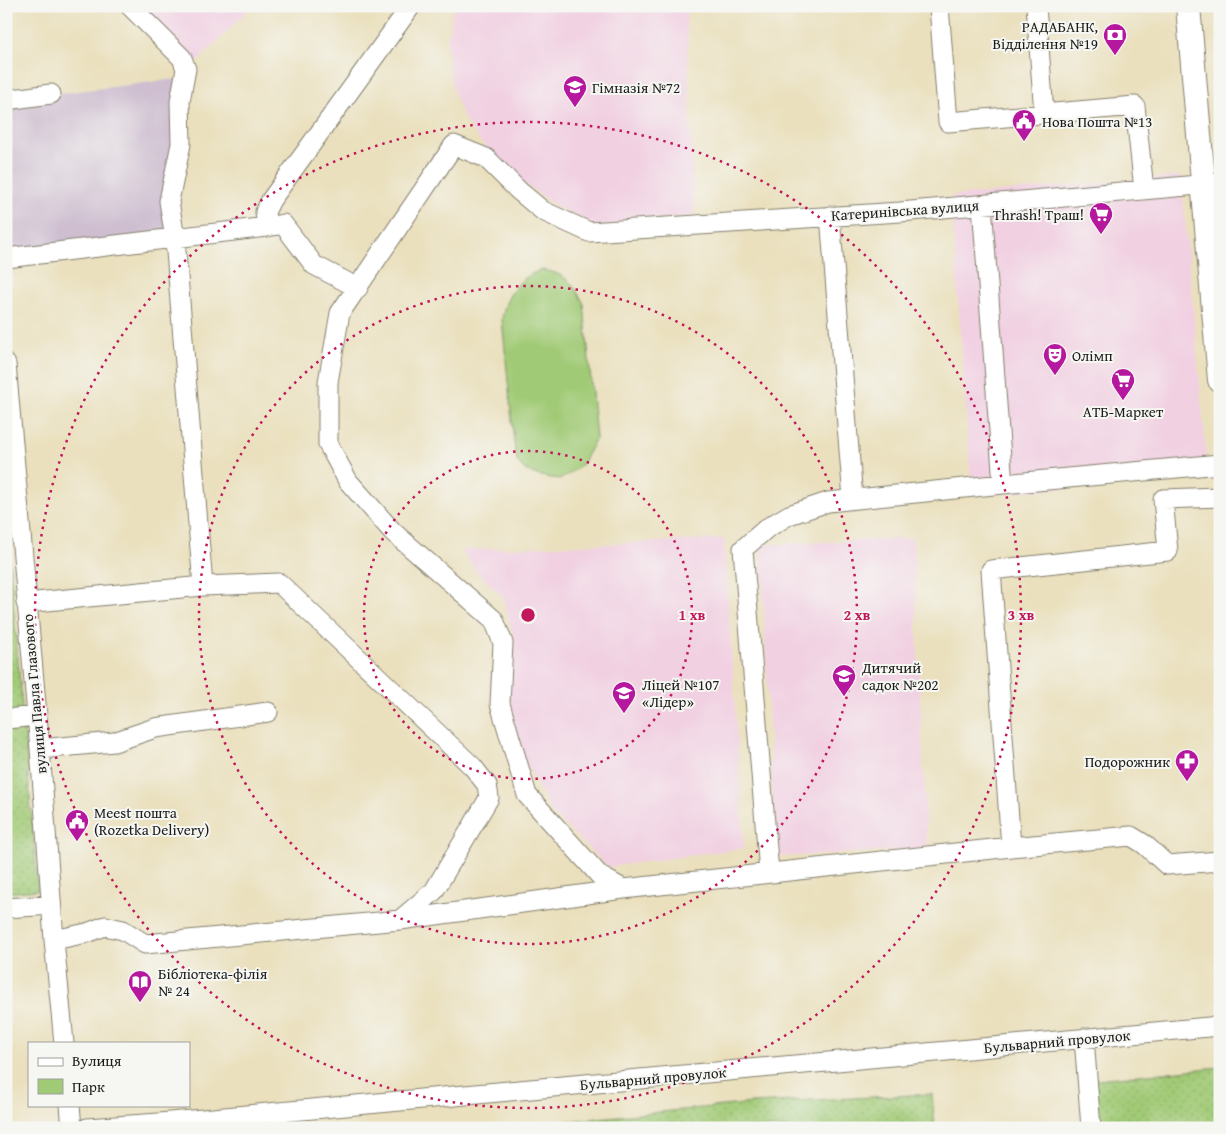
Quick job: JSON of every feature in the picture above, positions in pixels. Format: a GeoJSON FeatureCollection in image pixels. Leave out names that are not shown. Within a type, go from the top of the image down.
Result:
{"type":"FeatureCollection","features":[{"type":"Feature","properties":{"kind":"main road"},"geometry":{"type":"LineString","coordinates":[[1188,6],[1211,184],[1220,380]]}},
{"type":"Feature","properties":{"kind":"street"},"geometry":{"type":"LineString","coordinates":[[130,6],[182,58],[186,69],[180,101],[180,144],[169,201],[175,239],[203,586]]}},
{"type":"Feature","properties":{"kind":"street"},"geometry":{"type":"LineString","coordinates":[[267,227],[265,212],[271,200],[411,6]]}},
{"type":"Feature","properties":{"kind":"street"},"geometry":{"type":"LineString","coordinates":[[939,6],[948,122],[1135,106],[1144,190]]}},
{"type":"Feature","properties":{"kind":"street"},"geometry":{"type":"LineString","coordinates":[[1036,6],[1044,114]]}},
{"type":"Feature","properties":{"kind":"street"},"geometry":{"type":"LineString","coordinates":[[6,100],[52,94]]}},
{"type":"Feature","properties":{"kind":"street","name":"Катеринівська вулиця"},"geometry":{"type":"LineString","coordinates":[[358,288],[454,145],[486,158],[519,191],[543,211],[589,232],[982,205],[1211,184]]}},
{"type":"Feature","properties":{"kind":"street"},"geometry":{"type":"LineString","coordinates":[[982,205],[1004,484]]}},
{"type":"Feature","properties":{"kind":"street"},"geometry":{"type":"LineString","coordinates":[[830,216],[853,499]]}},
{"type":"Feature","properties":{"kind":"street"},"geometry":{"type":"LineString","coordinates":[[6,258],[175,239],[283,224],[314,265],[358,288],[340,313],[328,382],[328,444],[348,481],[393,532],[494,620],[503,644],[500,704],[527,795],[600,876],[623,889]]}},
{"type":"Feature","properties":{"kind":"street","name":"вулиця Павла Глазового"},"geometry":{"type":"LineString","coordinates":[[6,364],[64,1042]]}},
{"type":"Feature","properties":{"kind":"street"},"geometry":{"type":"LineString","coordinates":[[769,873],[743,549],[767,528],[789,515],[828,502],[1220,464]]}},
{"type":"Feature","properties":{"kind":"street"},"geometry":{"type":"LineString","coordinates":[[1011,847],[991,570],[1168,551],[1162,499],[1220,497]]}},
{"type":"Feature","properties":{"kind":"street"},"geometry":{"type":"LineString","coordinates":[[26,603],[203,586],[279,583],[473,767],[488,785],[489,798],[434,891],[400,920]]}},
{"type":"Feature","properties":{"kind":"street"},"geometry":{"type":"LineString","coordinates":[[40,749],[114,742],[155,728],[268,712]]}},
{"type":"Feature","properties":{"kind":"street"},"geometry":{"type":"LineString","coordinates":[[6,719],[37,716]]}},
{"type":"Feature","properties":{"kind":"street"},"geometry":{"type":"LineString","coordinates":[[54,940],[87,933],[105,926],[123,930],[145,944],[400,920],[623,889],[1011,847],[1131,836],[1144,844],[1167,865],[1220,861]]}},
{"type":"Feature","properties":{"kind":"street"},"geometry":{"type":"LineString","coordinates":[[6,908],[52,905]]}},
{"type":"Feature","properties":{"kind":"street","name":"Бульварний провулок"},"geometry":{"type":"LineString","coordinates":[[87,1128],[159,1126],[1220,1026]]}},
{"type":"Feature","properties":{"kind":"street"},"geometry":{"type":"LineString","coordinates":[[1084,1038],[1091,1128]]}},
{"type":"Feature","properties":{"kind":"street"},"geometry":{"type":"LineString","coordinates":[[70,1106],[72,1128]]}},
{"type":"Feature","properties":{"kind":"shaded area"},"geometry":{"type":"Polygon","coordinates":[[[139,6],[252,6],[195,64],[139,6]]]}},
{"type":"Feature","properties":{"kind":"shaded area","name":"Гімназія №72"},"geometry":{"type":"Polygon","coordinates":[[[455,6],[686,6],[694,216],[596,227],[551,203],[518,179],[481,142],[464,119],[455,97],[449,70],[447,43],[455,6]]]}},
{"type":"Feature","properties":{"kind":"shaded area"},"geometry":{"type":"Polygon","coordinates":[[[185,78],[175,239],[11,257],[6,203],[6,100],[185,78]]]}},
{"type":"Feature","properties":{"kind":"shaded area"},"geometry":{"type":"Polygon","coordinates":[[[1181,176],[1208,475],[972,496],[951,196],[1181,176]]]}},
{"type":"Feature","properties":{"kind":"shaded area","name":"Дитячий садок №202"},"geometry":{"type":"Polygon","coordinates":[[[913,538],[927,849],[775,857],[761,545],[913,538]]]}},
{"type":"Feature","properties":{"kind":"shaded area","name":"Ліцей №107 «Лідер»"},"geometry":{"type":"Polygon","coordinates":[[[724,539],[744,848],[608,867],[552,813],[518,750],[506,679],[513,637],[503,597],[478,573],[461,550],[724,539]]]}},
{"type":"Feature","properties":{"kind":"green space"},"geometry":{"type":"Polygon","coordinates":[[[543,270],[558,274],[568,281],[584,304],[596,438],[582,464],[561,479],[537,475],[525,470],[517,461],[502,319],[506,302],[520,282],[534,273],[543,270]]]}},
{"type":"Feature","properties":{"kind":"green space"},"geometry":{"type":"Polygon","coordinates":[[[6,519],[38,890],[6,893],[6,519]]]}},
{"type":"Feature","properties":{"kind":"green space"},"geometry":{"type":"Polygon","coordinates":[[[1220,1067],[1220,1128],[1091,1128],[1087,1080],[1220,1067]]]}},
{"type":"Feature","properties":{"kind":"green space"},"geometry":{"type":"Polygon","coordinates":[[[932,1094],[935,1128],[495,1128],[753,1103],[932,1094]]]}},
{"type":"Feature","properties":{"kind":"place","name":"РАДАБАНК, Відділення №19"},"geometry":{"type":"Point","coordinates":[1115,56]}},
{"type":"Feature","properties":{"kind":"place","name":"Гімназія №72"},"geometry":{"type":"Point","coordinates":[575,108]}},
{"type":"Feature","properties":{"kind":"place","name":"Нова Пошта №13"},"geometry":{"type":"Point","coordinates":[1024,142]}},
{"type":"Feature","properties":{"kind":"place","name":"Thrash! Траш!"},"geometry":{"type":"Point","coordinates":[1101,235]}},
{"type":"Feature","properties":{"kind":"place","name":"Олімп"},"geometry":{"type":"Point","coordinates":[1055,376]}},
{"type":"Feature","properties":{"kind":"place","name":"АТБ-Маркет"},"geometry":{"type":"Point","coordinates":[1123,401]}},
{"type":"Feature","properties":{"kind":"place","name":"Дитячий садок №202"},"geometry":{"type":"Point","coordinates":[844,697]}},
{"type":"Feature","properties":{"kind":"place","name":"Ліцей №107 «Лідер»"},"geometry":{"type":"Point","coordinates":[624,714]}},
{"type":"Feature","properties":{"kind":"place","name":"Подорожник"},"geometry":{"type":"Point","coordinates":[1187,782]}},
{"type":"Feature","properties":{"kind":"place","name":"Meest пошта (Rozetka Delivery)"},"geometry":{"type":"Point","coordinates":[77,842]}},
{"type":"Feature","properties":{"kind":"place","name":"Бібліотека-філія № 24"},"geometry":{"type":"Point","coordinates":[140,1003]}}]}
